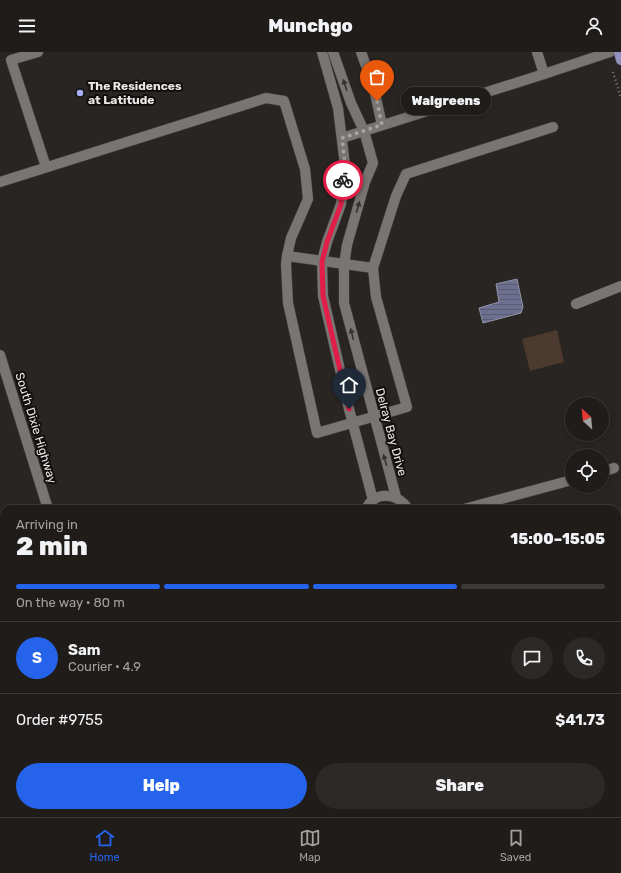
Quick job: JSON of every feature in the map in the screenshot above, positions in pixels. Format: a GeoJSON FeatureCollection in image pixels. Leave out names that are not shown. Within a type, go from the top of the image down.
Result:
{"type":"FeatureCollection","features":[{"type":"Feature","properties":{"kind":"main road"},"geometry":{"type":"LineString","coordinates":[[618,52],[621,60]]}},
{"type":"Feature","properties":{"kind":"street"},"geometry":{"type":"LineString","coordinates":[[38,52],[11,60],[46,167]]}},
{"type":"Feature","properties":{"kind":"street"},"geometry":{"type":"LineString","coordinates":[[322,52],[338,108],[345,165],[341,204],[327,242],[322,262],[323,296],[352,423],[373,500]]}},
{"type":"Feature","properties":{"kind":"street","name":"Delray Bay Drive"},"geometry":{"type":"LineString","coordinates":[[333,52],[351,103],[364,131],[373,163],[365,182],[347,245],[344,265],[344,303],[373,417],[396,497],[405,505]]}},
{"type":"Feature","properties":{"kind":"street"},"geometry":{"type":"LineString","coordinates":[[361,52],[366,66]]}},
{"type":"Feature","properties":{"kind":"street"},"geometry":{"type":"LineString","coordinates":[[536,52],[544,74]]}},
{"type":"Feature","properties":{"kind":"street"},"geometry":{"type":"LineString","coordinates":[[342,138],[609,53]]}},
{"type":"Feature","properties":{"kind":"street"},"geometry":{"type":"LineString","coordinates":[[374,89],[382,125]]}},
{"type":"Feature","properties":{"kind":"street"},"geometry":{"type":"LineString","coordinates":[[0,182],[266,98],[284,102],[305,169],[308,199],[291,238],[287,256],[288,303],[317,433],[407,407],[376,297],[373,268],[396,196],[406,174],[553,127]]}},
{"type":"Feature","properties":{"kind":"street"},"geometry":{"type":"LineString","coordinates":[[287,256],[373,268]]}},
{"type":"Feature","properties":{"kind":"street"},"geometry":{"type":"LineString","coordinates":[[576,304],[621,286]]}},
{"type":"Feature","properties":{"kind":"street","name":"South Dixie Highway"},"geometry":{"type":"LineString","coordinates":[[0,355],[47,505]]}},
{"type":"Feature","properties":{"kind":"street"},"geometry":{"type":"LineString","coordinates":[[609,470],[614,468]]}},
{"type":"Feature","properties":{"kind":"street"},"geometry":{"type":"LineString","coordinates":[[479,505],[565,482]]}},
{"type":"Feature","properties":{"kind":"street"},"geometry":{"type":"LineString","coordinates":[[369,505],[373,500],[380,496],[388,495],[396,497]]}},
{"type":"Feature","properties":{"kind":"path"},"geometry":{"type":"LineString","coordinates":[[609,53],[621,98]]}},
{"type":"Feature","properties":{"kind":"shaded area"},"geometry":{"type":"Polygon","coordinates":[[[557,330],[564,362],[530,371],[522,339],[557,330]]]}},
{"type":"Feature","properties":{"kind":"water"},"geometry":{"type":"Polygon","coordinates":[[[517,279],[523,307],[521,313],[483,323],[479,308],[499,302],[496,284],[517,279]]]}},
{"type":"Feature","properties":{"kind":"tunnel"},"geometry":{"type":"LineString","coordinates":[[366,66],[374,89]]}},
{"type":"Feature","properties":{"kind":"way so far"},"geometry":{"type":"LineString","coordinates":[[343,180],[345,165],[342,138],[382,125],[377,101]]}},
{"type":"Feature","properties":{"kind":"place","name":"The Residences at Latitude"},"geometry":{"type":"Point","coordinates":[80,93]}},
{"type":"Feature","properties":{"kind":"place","name":"Walgreens"},"geometry":{"type":"Point","coordinates":[377,101]}},
{"type":"Feature","properties":{"kind":"route"},"geometry":{"type":"LineString","coordinates":[[343,180],[341,204],[327,242],[322,262],[323,296],[349,409]]}}]}
